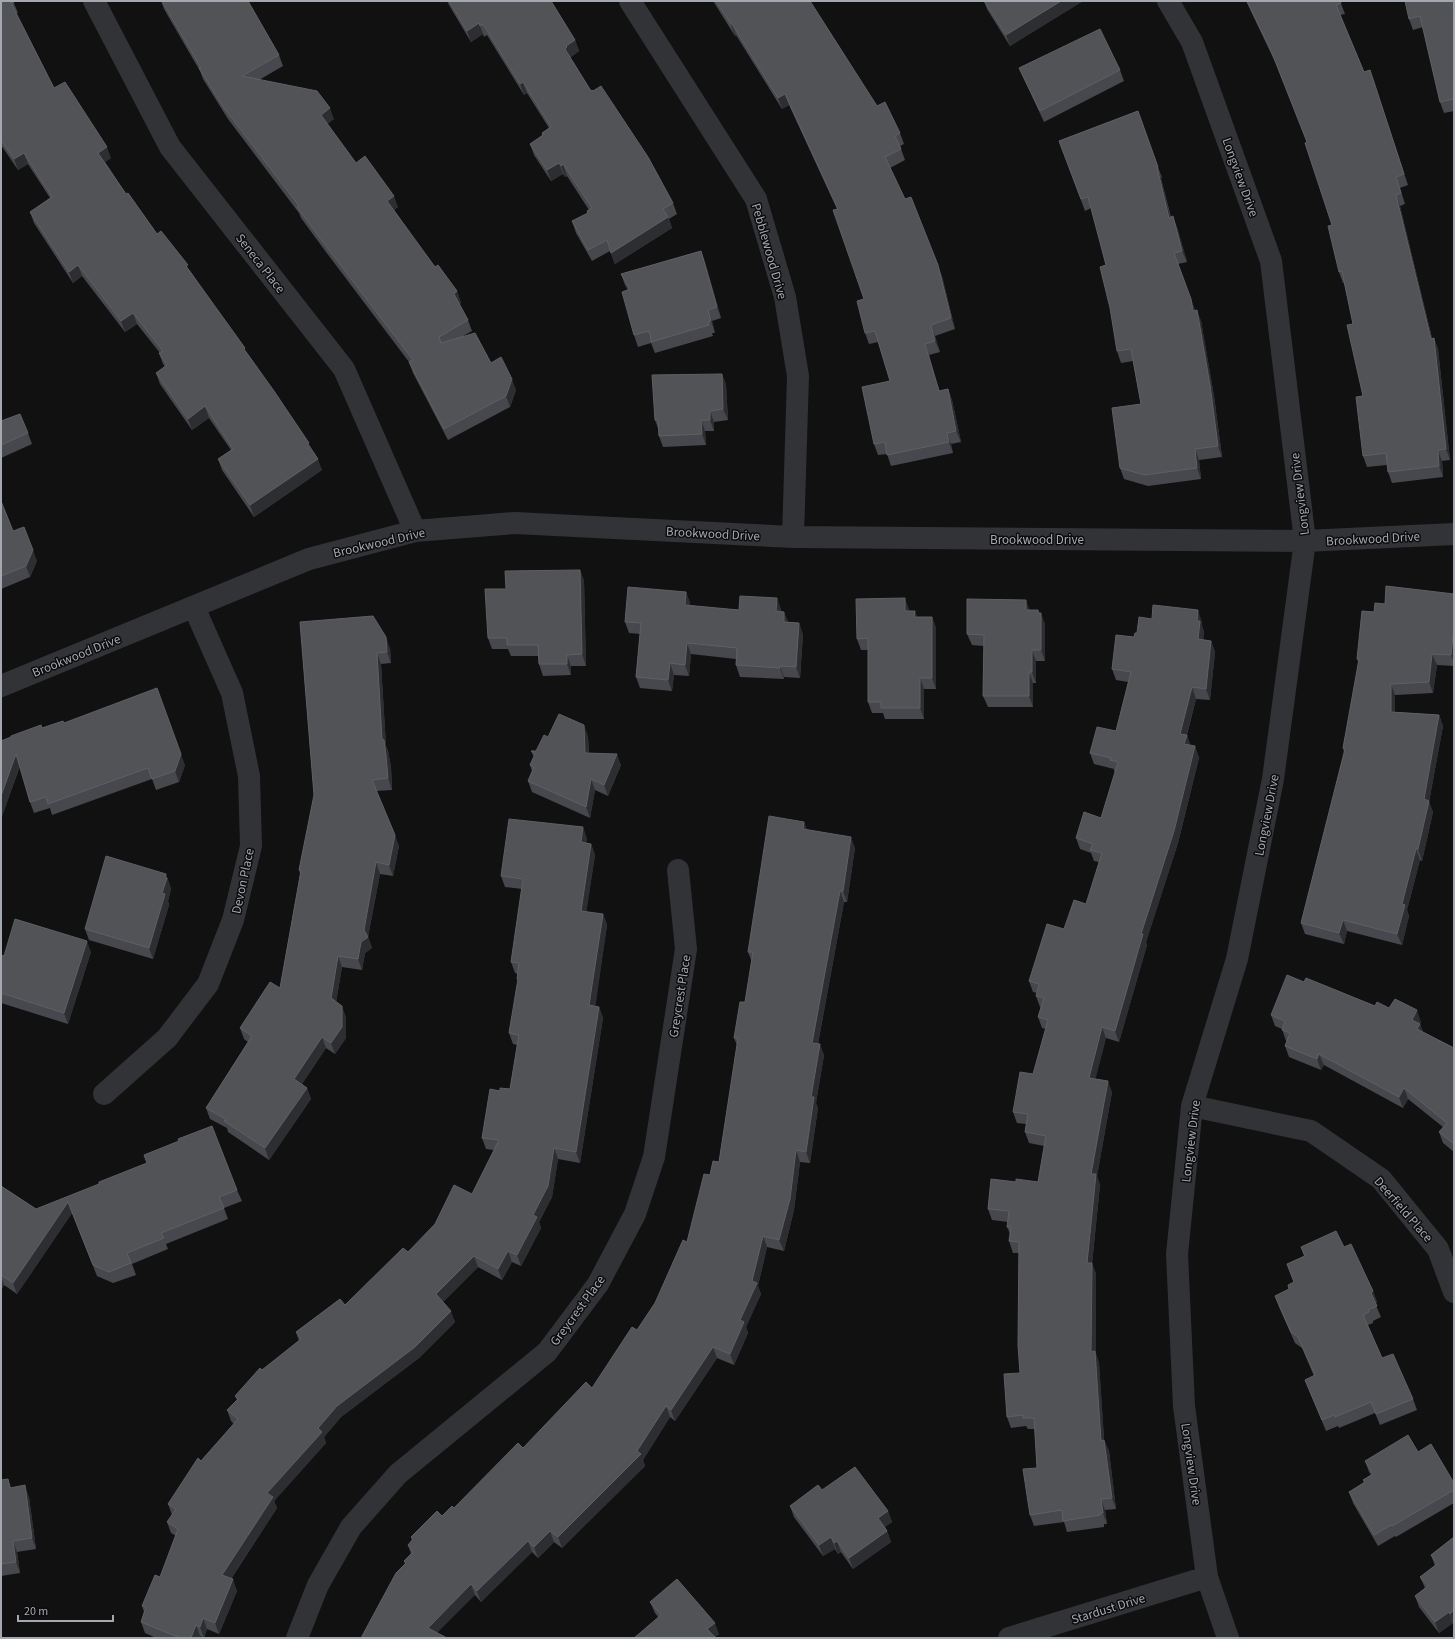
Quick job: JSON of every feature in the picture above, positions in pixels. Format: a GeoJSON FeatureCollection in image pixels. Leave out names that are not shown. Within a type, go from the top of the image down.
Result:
{"type":"FeatureCollection","features":[{"type":"Feature","properties":{"kind":"street","name":"Seneca Place"},"geometry":{"type":"LineString","coordinates":[[94,1],[170,147],[344,369],[416,531]]}},
{"type":"Feature","properties":{"kind":"street","name":"Pebblewood Drive"},"geometry":{"type":"LineString","coordinates":[[630,1],[756,199],[785,296],[798,376],[793,537]]}},
{"type":"Feature","properties":{"kind":"street","name":"Longview Drive"},"geometry":{"type":"LineString","coordinates":[[1168,1],[1192,42],[1271,261],[1305,541],[1273,779],[1242,937],[1237,959],[1192,1106],[1177,1254],[1184,1406],[1207,1577],[1228,1638]]}},
{"type":"Feature","properties":{"kind":"street","name":"Brookwood Drive"},"geometry":{"type":"LineString","coordinates":[[1,686],[309,559],[416,531],[515,523],[793,537],[1305,541],[1454,534]]}},
{"type":"Feature","properties":{"kind":"street","name":"Devon Place"},"geometry":{"type":"LineString","coordinates":[[104,1094],[167,1038],[208,984],[233,920],[251,846],[249,776],[232,693],[194,607]]}},
{"type":"Feature","properties":{"kind":"street","name":"Greycrest Place"},"geometry":{"type":"LineString","coordinates":[[297,1638],[318,1585],[351,1527],[398,1474],[547,1352],[598,1284],[635,1214],[654,1157],[686,949],[678,870]]}},
{"type":"Feature","properties":{"kind":"street","name":"Deerfield Place"},"geometry":{"type":"LineString","coordinates":[[1192,1106],[1310,1131],[1381,1179],[1438,1249],[1454,1292]]}},
{"type":"Feature","properties":{"kind":"street","name":"Stardust Drive"},"geometry":{"type":"LineString","coordinates":[[1009,1638],[1207,1577]]}},
{"type":"Feature","properties":{"kind":"building"},"geometry":{"type":"Polygon","coordinates":[[[1,1],[14,2],[11,3],[54,88],[65,82],[107,147],[98,153],[126,194],[128,193],[157,234],[161,231],[188,265],[186,266],[245,348],[244,349],[309,443],[308,444],[318,459],[250,505],[218,459],[233,449],[205,406],[188,419],[156,373],[167,365],[159,353],[163,351],[133,313],[121,321],[78,265],[69,272],[30,212],[52,197],[24,153],[14,159],[1,140],[1,1]]]}},
{"type":"Feature","properties":{"kind":"building"},"geometry":{"type":"Polygon","coordinates":[[[162,1],[248,1],[279,55],[242,76],[317,91],[330,108],[321,115],[356,163],[365,156],[394,196],[387,201],[435,267],[438,265],[457,291],[454,294],[468,320],[439,337],[441,343],[475,333],[491,363],[501,357],[512,379],[506,396],[444,429],[409,362],[413,360],[322,241],[297,207],[299,206],[224,108],[199,68],[201,68],[162,1]]]}},
{"type":"Feature","properties":{"kind":"building"},"geometry":{"type":"Polygon","coordinates":[[[449,1],[551,1],[575,40],[566,46],[567,47],[565,49],[591,91],[601,86],[648,157],[673,203],[663,209],[668,217],[611,253],[607,240],[588,250],[572,221],[588,213],[587,211],[592,208],[563,164],[561,166],[559,163],[547,170],[530,144],[551,127],[523,82],[520,84],[483,24],[480,26],[479,23],[467,31],[449,1]]]}},
{"type":"Feature","properties":{"kind":"building"},"geometry":{"type":"Polygon","coordinates":[[[716,1],[810,1],[877,106],[885,102],[900,133],[895,136],[901,149],[885,157],[905,199],[911,197],[938,265],[951,318],[931,325],[935,341],[925,344],[939,391],[948,389],[956,431],[947,433],[949,442],[887,455],[885,442],[874,444],[862,387],[890,381],[875,331],[865,333],[857,301],[864,299],[833,210],[838,209],[785,94],[778,98],[716,1]]]}},
{"type":"Feature","properties":{"kind":"building"},"geometry":{"type":"Polygon","coordinates":[[[984,1],[1061,1],[1006,35],[984,1]]]}},
{"type":"Feature","properties":{"kind":"building"},"geometry":{"type":"Polygon","coordinates":[[[1247,1],[1340,1],[1341,3],[1336,5],[1364,72],[1370,70],[1404,174],[1396,177],[1401,193],[1396,195],[1431,339],[1434,338],[1446,449],[1438,450],[1439,466],[1388,472],[1386,453],[1363,456],[1356,397],[1363,396],[1347,325],[1353,324],[1342,271],[1339,272],[1328,226],[1332,225],[1305,143],[1307,142],[1272,53],[1247,1]]]}},
{"type":"Feature","properties":{"kind":"building"},"geometry":{"type":"Polygon","coordinates":[[[1405,1],[1454,1],[1454,99],[1440,102],[1420,16],[1409,19],[1405,1]]]}},
{"type":"Feature","properties":{"kind":"building"},"geometry":{"type":"Polygon","coordinates":[[[1100,29],[1120,70],[1040,111],[1019,68],[1100,29]]]}},
{"type":"Feature","properties":{"kind":"building"},"geometry":{"type":"Polygon","coordinates":[[[1138,111],[1158,167],[1169,218],[1173,216],[1182,251],[1174,253],[1191,299],[1193,311],[1197,310],[1210,385],[1218,446],[1195,449],[1197,468],[1144,475],[1120,468],[1112,408],[1141,404],[1131,349],[1117,351],[1110,308],[1100,267],[1106,265],[1088,197],[1081,199],[1059,141],[1138,111]]]}},
{"type":"Feature","properties":{"kind":"building"},"geometry":{"type":"Polygon","coordinates":[[[701,251],[717,307],[708,310],[711,321],[708,322],[709,325],[651,342],[649,331],[634,335],[622,292],[630,289],[621,274],[701,251]]]}},
{"type":"Feature","properties":{"kind":"building"},"geometry":{"type":"Polygon","coordinates":[[[722,374],[723,409],[710,411],[710,420],[701,420],[702,434],[659,436],[658,420],[655,420],[652,375],[722,374]]]}},
{"type":"Feature","properties":{"kind":"building"},"geometry":{"type":"Polygon","coordinates":[[[20,414],[28,433],[1,445],[1,421],[20,414]]]}},
{"type":"Feature","properties":{"kind":"building"},"geometry":{"type":"Polygon","coordinates":[[[1,501],[13,531],[24,527],[33,550],[26,566],[1,576],[1,501]]]}},
{"type":"Feature","properties":{"kind":"building"},"geometry":{"type":"Polygon","coordinates":[[[580,570],[582,654],[567,655],[567,664],[539,664],[538,645],[507,645],[507,638],[488,638],[485,589],[506,589],[505,571],[580,570]]]}},
{"type":"Feature","properties":{"kind":"building"},"geometry":{"type":"Polygon","coordinates":[[[1386,586],[1454,594],[1454,628],[1451,655],[1432,654],[1429,682],[1391,684],[1391,712],[1439,715],[1424,799],[1429,801],[1418,849],[1416,849],[1402,904],[1405,905],[1397,934],[1343,920],[1339,933],[1301,923],[1345,749],[1343,748],[1359,659],[1357,659],[1362,611],[1374,612],[1375,603],[1385,604],[1386,586]]]}},
{"type":"Feature","properties":{"kind":"building"},"geometry":{"type":"Polygon","coordinates":[[[628,587],[686,592],[685,605],[739,610],[740,596],[777,598],[776,611],[784,612],[784,622],[799,623],[796,667],[780,666],[780,668],[736,665],[737,648],[687,643],[685,665],[670,663],[668,680],[636,677],[641,623],[625,622],[628,587]]]}},
{"type":"Feature","properties":{"kind":"building"},"geometry":{"type":"Polygon","coordinates":[[[905,598],[905,611],[915,611],[914,617],[932,617],[932,678],[920,678],[920,708],[881,708],[881,702],[868,702],[868,638],[857,639],[856,599],[905,598]]]}},
{"type":"Feature","properties":{"kind":"building"},"geometry":{"type":"Polygon","coordinates":[[[967,599],[1026,600],[1026,610],[1038,610],[1038,613],[1041,613],[1041,650],[1032,650],[1032,672],[1029,672],[1029,696],[983,696],[984,635],[967,634],[967,599]]]}},
{"type":"Feature","properties":{"kind":"building"},"geometry":{"type":"Polygon","coordinates":[[[1153,605],[1198,610],[1197,621],[1200,621],[1198,639],[1211,641],[1206,689],[1192,687],[1180,734],[1187,735],[1184,744],[1195,746],[1174,831],[1141,934],[1143,934],[1115,1031],[1102,1027],[1089,1078],[1108,1081],[1091,1174],[1096,1174],[1087,1263],[1092,1263],[1091,1352],[1095,1351],[1101,1441],[1104,1440],[1112,1498],[1101,1499],[1103,1513],[1100,1513],[1100,1515],[1063,1521],[1062,1510],[1030,1515],[1023,1469],[1037,1468],[1034,1418],[1023,1418],[1023,1415],[1007,1417],[1004,1374],[1020,1373],[1018,1345],[1019,1242],[1009,1241],[1011,1227],[1007,1227],[1009,1211],[988,1209],[991,1179],[1016,1182],[1016,1179],[1038,1182],[1046,1136],[1025,1132],[1028,1114],[1013,1112],[1020,1072],[1033,1074],[1048,1020],[1038,1017],[1044,998],[1036,996],[1039,984],[1029,981],[1047,924],[1064,929],[1074,900],[1086,904],[1102,853],[1090,850],[1093,844],[1076,838],[1084,812],[1101,818],[1118,762],[1110,760],[1111,758],[1090,753],[1097,727],[1116,731],[1131,672],[1112,669],[1116,635],[1134,637],[1135,633],[1137,633],[1139,617],[1152,619],[1153,605]]]}},
{"type":"Feature","properties":{"kind":"building"},"geometry":{"type":"Polygon","coordinates":[[[373,616],[386,637],[387,652],[377,653],[382,739],[384,740],[388,778],[372,780],[395,835],[389,865],[376,862],[364,930],[368,937],[361,942],[358,959],[338,956],[331,998],[342,1006],[342,1027],[331,1043],[322,1037],[294,1079],[307,1088],[265,1148],[224,1121],[227,1120],[206,1108],[252,1036],[240,1028],[270,982],[280,988],[301,871],[299,870],[314,795],[300,622],[373,616]]]}},
{"type":"Feature","properties":{"kind":"building"},"geometry":{"type":"Polygon","coordinates":[[[157,688],[181,754],[175,771],[152,779],[148,768],[48,804],[46,797],[30,802],[16,754],[1,796],[1,741],[41,725],[42,728],[63,721],[64,723],[157,688]]]}},
{"type":"Feature","properties":{"kind":"building"},"geometry":{"type":"Polygon","coordinates":[[[559,714],[584,725],[585,753],[617,754],[604,785],[591,779],[586,807],[528,781],[534,767],[530,765],[535,754],[531,751],[536,751],[544,735],[548,737],[559,714]]]}},
{"type":"Feature","properties":{"kind":"building"},"geometry":{"type":"Polygon","coordinates":[[[769,816],[804,822],[803,829],[851,837],[843,891],[840,891],[812,1043],[820,1044],[811,1097],[814,1097],[806,1152],[796,1150],[790,1199],[779,1240],[763,1236],[752,1281],[757,1283],[740,1320],[744,1322],[730,1354],[713,1347],[671,1410],[666,1406],[637,1451],[641,1454],[558,1537],[550,1531],[534,1547],[528,1541],[477,1591],[471,1584],[428,1628],[447,1638],[361,1638],[396,1573],[406,1563],[404,1561],[413,1552],[408,1545],[413,1539],[411,1537],[437,1511],[442,1516],[452,1506],[454,1508],[518,1443],[523,1448],[586,1382],[592,1388],[632,1327],[637,1330],[655,1303],[683,1240],[687,1242],[704,1174],[710,1175],[713,1161],[719,1162],[738,1038],[734,1038],[740,1002],[745,1002],[753,952],[748,952],[769,816]]]}},
{"type":"Feature","properties":{"kind":"building"},"geometry":{"type":"Polygon","coordinates":[[[509,819],[583,827],[581,842],[591,844],[581,911],[603,914],[589,1005],[599,1007],[576,1152],[554,1148],[548,1186],[533,1215],[537,1217],[517,1255],[508,1251],[498,1269],[474,1256],[436,1294],[451,1311],[415,1347],[337,1406],[318,1428],[322,1432],[267,1493],[273,1497],[222,1575],[233,1579],[215,1623],[203,1618],[200,1627],[196,1625],[191,1638],[180,1638],[141,1622],[146,1607],[142,1606],[155,1575],[160,1577],[178,1529],[167,1522],[176,1509],[168,1504],[198,1458],[201,1461],[238,1419],[227,1410],[238,1399],[235,1396],[260,1368],[262,1370],[301,1339],[296,1332],[340,1299],[345,1305],[403,1248],[408,1252],[435,1224],[454,1185],[472,1194],[499,1140],[482,1138],[490,1089],[500,1091],[500,1088],[510,1089],[519,1035],[509,1033],[518,979],[519,963],[511,962],[523,879],[501,876],[509,819]]]}},
{"type":"Feature","properties":{"kind":"building"},"geometry":{"type":"Polygon","coordinates":[[[106,856],[166,874],[165,877],[167,878],[162,893],[165,894],[149,948],[85,929],[106,856]]]}},
{"type":"Feature","properties":{"kind":"building"},"geometry":{"type":"Polygon","coordinates":[[[15,919],[87,941],[64,1013],[1,993],[1,955],[4,956],[15,919]]]}},
{"type":"Feature","properties":{"kind":"building"},"geometry":{"type":"Polygon","coordinates":[[[1287,975],[1304,982],[1306,978],[1375,1006],[1377,1002],[1389,1008],[1395,999],[1417,1010],[1412,1020],[1420,1024],[1417,1029],[1454,1048],[1454,1144],[1439,1132],[1447,1123],[1404,1088],[1399,1097],[1319,1054],[1317,1059],[1285,1046],[1290,1033],[1282,1030],[1285,1021],[1271,1015],[1287,975]]]}},
{"type":"Feature","properties":{"kind":"building"},"geometry":{"type":"Polygon","coordinates":[[[212,1126],[237,1190],[219,1197],[224,1208],[161,1233],[164,1238],[127,1253],[131,1263],[109,1272],[93,1265],[68,1202],[13,1283],[1,1275],[1,1186],[36,1209],[147,1163],[144,1155],[179,1141],[178,1139],[212,1126]]]}},
{"type":"Feature","properties":{"kind":"building"},"geometry":{"type":"Polygon","coordinates":[[[1336,1231],[1344,1247],[1351,1244],[1373,1291],[1371,1293],[1377,1306],[1368,1310],[1369,1312],[1363,1315],[1382,1358],[1393,1354],[1413,1399],[1376,1414],[1371,1402],[1335,1417],[1334,1415],[1322,1420],[1305,1380],[1315,1375],[1298,1337],[1291,1332],[1275,1296],[1289,1289],[1288,1285],[1294,1282],[1287,1264],[1305,1256],[1301,1247],[1336,1231]]]}},
{"type":"Feature","properties":{"kind":"building"},"geometry":{"type":"Polygon","coordinates":[[[1408,1435],[1418,1452],[1431,1444],[1454,1483],[1454,1490],[1374,1535],[1349,1492],[1365,1482],[1363,1480],[1373,1474],[1365,1461],[1408,1435]]]}},
{"type":"Feature","properties":{"kind":"building"},"geometry":{"type":"Polygon","coordinates":[[[855,1467],[888,1511],[878,1518],[887,1531],[849,1558],[837,1541],[834,1543],[831,1537],[819,1545],[790,1506],[818,1485],[822,1490],[855,1467]]]}},
{"type":"Feature","properties":{"kind":"building"},"geometry":{"type":"Polygon","coordinates":[[[8,1479],[10,1488],[25,1485],[32,1538],[13,1541],[16,1562],[1,1564],[1,1480],[8,1479]]]}},
{"type":"Feature","properties":{"kind":"building"},"geometry":{"type":"Polygon","coordinates":[[[1454,1537],[1454,1610],[1450,1614],[1449,1612],[1435,1622],[1415,1596],[1428,1586],[1420,1577],[1437,1564],[1431,1555],[1454,1537]]]}},
{"type":"Feature","properties":{"kind":"building"},"geometry":{"type":"Polygon","coordinates":[[[677,1579],[715,1623],[707,1629],[716,1638],[634,1638],[661,1615],[650,1602],[677,1579]]]}}]}
